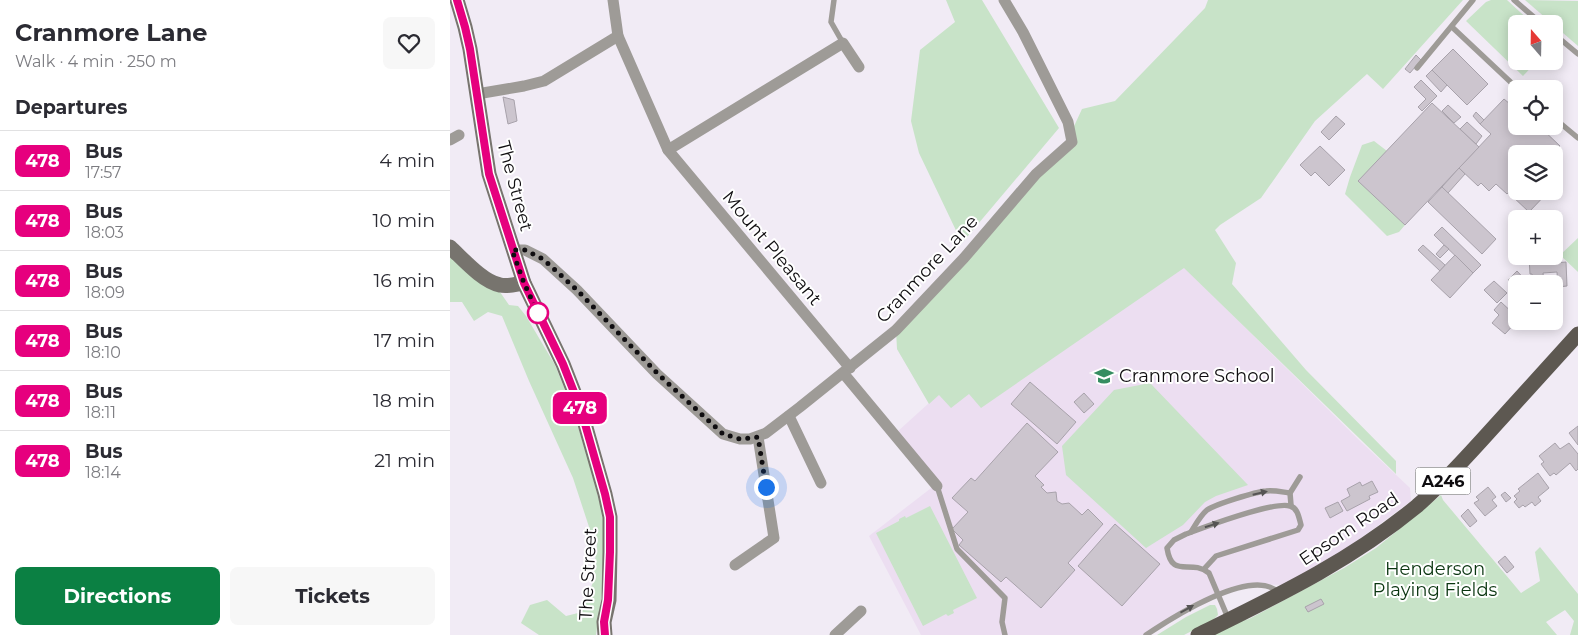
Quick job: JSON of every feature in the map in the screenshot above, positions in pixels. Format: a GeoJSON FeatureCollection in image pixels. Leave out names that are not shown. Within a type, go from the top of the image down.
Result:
{"type":"FeatureCollection","features":[{"type":"Feature","properties":{"kind":"main road","name":"Epsom Road"},"geometry":{"type":"LineString","coordinates":[[1198,635],[1281,595],[1352,554],[1418,504],[1461,463],[1578,334]]}},
{"type":"Feature","properties":{"kind":"street","name":"Mount Pleasant"},"geometry":{"type":"LineString","coordinates":[[613,0],[618,36],[668,150],[847,371],[936,486]]}},
{"type":"Feature","properties":{"kind":"street","name":"Cranmore Lane"},"geometry":{"type":"LineString","coordinates":[[758,437],[789,416],[896,330],[964,258],[1036,174],[1072,142],[1068,122],[1023,32],[1004,0]]}},
{"type":"Feature","properties":{"kind":"street","name":"The Street"},"geometry":{"type":"LineString","coordinates":[[455,4],[465,27],[489,174],[512,250],[524,283],[563,364],[581,410],[605,494],[610,517],[608,600],[604,622],[605,635]]}},
{"type":"Feature","properties":{"kind":"street"},"geometry":{"type":"LineString","coordinates":[[477,94],[544,81],[618,36]]}},
{"type":"Feature","properties":{"kind":"street"},"geometry":{"type":"LineString","coordinates":[[668,150],[843,43],[859,67]]}},
{"type":"Feature","properties":{"kind":"street"},"geometry":{"type":"LineString","coordinates":[[450,247],[475,270],[492,282],[508,286],[524,283]]}},
{"type":"Feature","properties":{"kind":"street"},"geometry":{"type":"LineString","coordinates":[[512,250],[525,250],[543,259],[577,290],[658,374],[723,434],[740,439],[758,437],[774,538],[735,565]]}},
{"type":"Feature","properties":{"kind":"street"},"geometry":{"type":"LineString","coordinates":[[789,416],[821,483]]}},
{"type":"Feature","properties":{"kind":"street"},"geometry":{"type":"LineString","coordinates":[[835,635],[861,611]]}},
{"type":"Feature","properties":{"kind":"lane"},"geometry":{"type":"LineString","coordinates":[[834,0],[832,22],[843,43]]}},
{"type":"Feature","properties":{"kind":"lane"},"geometry":{"type":"LineString","coordinates":[[1416,68],[1473,0]]}},
{"type":"Feature","properties":{"kind":"lane"},"geometry":{"type":"LineString","coordinates":[[1514,0],[1532,15]]}},
{"type":"Feature","properties":{"kind":"lane"},"geometry":{"type":"LineString","coordinates":[[1452,26],[1509,80]]}},
{"type":"Feature","properties":{"kind":"lane"},"geometry":{"type":"LineString","coordinates":[[1563,42],[1578,54]]}},
{"type":"Feature","properties":{"kind":"lane"},"geometry":{"type":"LineString","coordinates":[[1563,126],[1578,138]]}},
{"type":"Feature","properties":{"kind":"lane"},"geometry":{"type":"LineString","coordinates":[[1290,506],[1290,493],[1300,477]]}},
{"type":"Feature","properties":{"kind":"lane"},"geometry":{"type":"LineString","coordinates":[[936,486],[956,549],[1005,598],[1002,622],[1005,635]]}},
{"type":"Feature","properties":{"kind":"lane"},"geometry":{"type":"LineString","coordinates":[[1191,532],[1208,509],[1223,503],[1264,491],[1274,490],[1290,493]]}},
{"type":"Feature","properties":{"kind":"lane"},"geometry":{"type":"LineString","coordinates":[[1204,569],[1216,556],[1298,530],[1301,525],[1296,509],[1290,506],[1270,506],[1191,532],[1174,540],[1167,548],[1171,563],[1177,567],[1193,566],[1204,569],[1209,573],[1228,620]]}},
{"type":"Feature","properties":{"kind":"lane"},"geometry":{"type":"LineString","coordinates":[[1146,635],[1192,606],[1249,585],[1260,584],[1276,589],[1281,595]]}},
{"type":"Feature","properties":{"kind":"shaded area","name":"Cranmore School"},"geometry":{"type":"Polygon","coordinates":[[[1184,267],[1410,488],[1411,501],[1342,552],[1284,585],[1254,584],[1218,595],[1146,635],[921,635],[869,536],[939,482],[897,432],[929,403],[897,349],[1184,267]]]}},
{"type":"Feature","properties":{"kind":"green space"},"geometry":{"type":"Polygon","coordinates":[[[946,0],[982,0],[1059,128],[962,243],[919,153],[911,121],[920,50],[955,22],[946,0]]]}},
{"type":"Feature","properties":{"kind":"green space"},"geometry":{"type":"Polygon","coordinates":[[[1208,0],[1463,0],[1383,89],[1367,74],[1315,121],[1261,198],[1215,230],[1236,263],[1232,284],[1306,370],[1396,461],[1396,474],[1184,268],[981,408],[969,394],[951,408],[939,395],[929,404],[897,349],[896,330],[1062,152],[1082,109],[1115,101],[1205,8],[1208,0]]]}},
{"type":"Feature","properties":{"kind":"green space"},"geometry":{"type":"Polygon","coordinates":[[[1491,0],[1507,0],[1523,15],[1508,15],[1508,62],[1466,21],[1486,2],[1491,0]]]}},
{"type":"Feature","properties":{"kind":"green space"},"geometry":{"type":"Polygon","coordinates":[[[1525,0],[1578,1],[1578,46],[1563,33],[1563,15],[1542,15],[1525,0]]]}},
{"type":"Feature","properties":{"kind":"green space"},"geometry":{"type":"Polygon","coordinates":[[[1517,70],[1529,70],[1523,76],[1517,70]]]}},
{"type":"Feature","properties":{"kind":"green space"},"geometry":{"type":"Polygon","coordinates":[[[1374,141],[1387,151],[1359,181],[1405,225],[1399,232],[1387,236],[1345,194],[1362,145],[1374,141]]]}},
{"type":"Feature","properties":{"kind":"green space"},"geometry":{"type":"Polygon","coordinates":[[[1578,238],[1578,272],[1563,258],[1563,252],[1578,238]]]}},
{"type":"Feature","properties":{"kind":"green space"},"geometry":{"type":"Polygon","coordinates":[[[450,253],[500,292],[509,305],[518,306],[526,316],[555,365],[572,407],[603,515],[605,547],[602,593],[596,635],[539,635],[521,623],[530,605],[547,600],[566,616],[578,613],[592,585],[597,545],[592,536],[573,478],[502,316],[488,312],[474,321],[462,302],[450,302],[450,253]]]}},
{"type":"Feature","properties":{"kind":"green space"},"geometry":{"type":"Polygon","coordinates":[[[1150,383],[1248,485],[1216,496],[1205,502],[1183,525],[1146,548],[1066,475],[1062,446],[1114,390],[1150,383]]]}},
{"type":"Feature","properties":{"kind":"green space","name":"Henderson Playing Fields"},"geometry":{"type":"Polygon","coordinates":[[[1441,495],[1443,500],[1521,593],[1540,581],[1535,552],[1540,547],[1578,594],[1578,635],[1570,635],[1574,621],[1565,610],[1546,622],[1557,635],[1209,635],[1228,625],[1249,619],[1344,568],[1376,548],[1441,495]]]}},
{"type":"Feature","properties":{"kind":"green space"},"geometry":{"type":"Polygon","coordinates":[[[930,506],[977,598],[953,610],[954,613],[948,616],[946,614],[923,626],[876,533],[905,516],[906,518],[930,506]]]}},
{"type":"Feature","properties":{"kind":"green space"},"geometry":{"type":"Polygon","coordinates":[[[1210,605],[1215,605],[1217,609],[1218,615],[1213,620],[1184,635],[1157,635],[1186,617],[1210,605]]]}},
{"type":"Feature","properties":{"kind":"building"},"geometry":{"type":"Polygon","coordinates":[[[1453,49],[1488,84],[1467,105],[1432,70],[1453,49]]]}},
{"type":"Feature","properties":{"kind":"building"},"geometry":{"type":"Polygon","coordinates":[[[1416,55],[1421,60],[1410,73],[1405,69],[1416,55]]]}},
{"type":"Feature","properties":{"kind":"building"},"geometry":{"type":"Polygon","coordinates":[[[1432,70],[1447,85],[1441,92],[1426,76],[1432,70]]]}},
{"type":"Feature","properties":{"kind":"building"},"geometry":{"type":"Polygon","coordinates":[[[1421,80],[1437,96],[1422,111],[1418,107],[1426,99],[1414,87],[1421,80]]]}},
{"type":"Feature","properties":{"kind":"building"},"geometry":{"type":"Polygon","coordinates":[[[503,97],[514,100],[517,121],[508,124],[503,97]]]}},
{"type":"Feature","properties":{"kind":"building"},"geometry":{"type":"Polygon","coordinates":[[[1504,99],[1508,102],[1508,135],[1548,135],[1559,145],[1508,145],[1508,193],[1496,184],[1489,191],[1481,183],[1478,186],[1459,168],[1491,134],[1480,124],[1504,99]]]}},
{"type":"Feature","properties":{"kind":"building"},"geometry":{"type":"Polygon","coordinates":[[[1432,103],[1479,147],[1405,225],[1358,181],[1432,103]]]}},
{"type":"Feature","properties":{"kind":"building"},"geometry":{"type":"Polygon","coordinates":[[[1448,105],[1461,117],[1454,123],[1442,111],[1448,105]]]}},
{"type":"Feature","properties":{"kind":"building"},"geometry":{"type":"Polygon","coordinates":[[[1476,112],[1484,120],[1480,124],[1473,116],[1476,112]]]}},
{"type":"Feature","properties":{"kind":"building"},"geometry":{"type":"Polygon","coordinates":[[[1336,116],[1345,124],[1329,140],[1321,132],[1336,116]]]}},
{"type":"Feature","properties":{"kind":"building"},"geometry":{"type":"Polygon","coordinates":[[[1467,122],[1482,136],[1476,144],[1460,129],[1467,122]]]}},
{"type":"Feature","properties":{"kind":"building"},"geometry":{"type":"Polygon","coordinates":[[[1320,146],[1345,170],[1329,186],[1315,172],[1311,176],[1300,165],[1320,146]]]}},
{"type":"Feature","properties":{"kind":"building"},"geometry":{"type":"Polygon","coordinates":[[[1459,168],[1465,174],[1448,193],[1442,187],[1459,168]]]}},
{"type":"Feature","properties":{"kind":"building"},"geometry":{"type":"Polygon","coordinates":[[[1442,187],[1496,239],[1482,254],[1428,202],[1442,187]]]}},
{"type":"Feature","properties":{"kind":"building"},"geometry":{"type":"Polygon","coordinates":[[[1516,200],[1540,200],[1531,210],[1527,210],[1516,200]]]}},
{"type":"Feature","properties":{"kind":"building"},"geometry":{"type":"Polygon","coordinates":[[[1442,227],[1481,265],[1473,273],[1434,235],[1442,227]]]}},
{"type":"Feature","properties":{"kind":"building"},"geometry":{"type":"Polygon","coordinates":[[[1423,245],[1445,265],[1440,271],[1418,250],[1423,245]]]}},
{"type":"Feature","properties":{"kind":"building"},"geometry":{"type":"Polygon","coordinates":[[[1444,245],[1449,249],[1440,258],[1436,254],[1444,245]]]}},
{"type":"Feature","properties":{"kind":"building"},"geometry":{"type":"Polygon","coordinates":[[[1455,255],[1473,273],[1450,298],[1431,280],[1455,255]]]}},
{"type":"Feature","properties":{"kind":"building"},"geometry":{"type":"Polygon","coordinates":[[[1563,262],[1566,262],[1567,286],[1563,286],[1563,275],[1557,275],[1557,272],[1543,273],[1543,275],[1530,274],[1530,265],[1563,265],[1563,262]]]}},
{"type":"Feature","properties":{"kind":"building"},"geometry":{"type":"Polygon","coordinates":[[[1494,281],[1507,293],[1497,303],[1484,290],[1494,281]]]}},
{"type":"Feature","properties":{"kind":"building"},"geometry":{"type":"Polygon","coordinates":[[[1501,302],[1508,309],[1509,330],[1505,334],[1492,323],[1499,315],[1494,310],[1501,302]]]}},
{"type":"Feature","properties":{"kind":"building"},"geometry":{"type":"Polygon","coordinates":[[[1030,382],[1076,422],[1057,444],[1011,404],[1030,382]]]}},
{"type":"Feature","properties":{"kind":"building"},"geometry":{"type":"Polygon","coordinates":[[[1084,393],[1094,404],[1084,413],[1074,402],[1084,393]]]}},
{"type":"Feature","properties":{"kind":"building"},"geometry":{"type":"Polygon","coordinates":[[[1027,423],[1058,452],[1035,476],[1044,485],[1041,487],[1047,493],[1056,492],[1057,501],[1062,504],[1069,503],[1082,515],[1088,509],[1103,524],[1068,563],[1075,570],[1041,608],[1006,577],[1001,582],[959,545],[963,540],[952,529],[968,512],[952,498],[971,478],[975,481],[1027,423]]]}},
{"type":"Feature","properties":{"kind":"building"},"geometry":{"type":"Polygon","coordinates":[[[1578,426],[1578,445],[1569,433],[1578,426]]]}},
{"type":"Feature","properties":{"kind":"building"},"geometry":{"type":"Polygon","coordinates":[[[1555,443],[1560,449],[1569,443],[1578,454],[1578,469],[1576,471],[1570,463],[1556,475],[1554,473],[1550,476],[1541,464],[1544,462],[1539,456],[1555,443]]]}},
{"type":"Feature","properties":{"kind":"building"},"geometry":{"type":"Polygon","coordinates":[[[1538,473],[1549,488],[1538,497],[1541,501],[1535,506],[1532,502],[1525,507],[1523,505],[1519,508],[1514,502],[1517,499],[1514,496],[1520,491],[1518,489],[1538,473]]]}},
{"type":"Feature","properties":{"kind":"building"},"geometry":{"type":"Polygon","coordinates":[[[1372,481],[1378,492],[1369,496],[1370,499],[1347,511],[1341,501],[1350,496],[1347,489],[1360,482],[1362,486],[1372,481]]]}},
{"type":"Feature","properties":{"kind":"building"},"geometry":{"type":"Polygon","coordinates":[[[1488,487],[1496,497],[1492,500],[1497,506],[1485,516],[1474,503],[1479,500],[1476,497],[1488,487]]]}},
{"type":"Feature","properties":{"kind":"building"},"geometry":{"type":"Polygon","coordinates":[[[1505,492],[1511,498],[1506,502],[1501,495],[1505,492]]]}},
{"type":"Feature","properties":{"kind":"building"},"geometry":{"type":"Polygon","coordinates":[[[1338,502],[1343,511],[1330,518],[1325,508],[1338,502]]]}},
{"type":"Feature","properties":{"kind":"building"},"geometry":{"type":"Polygon","coordinates":[[[1468,509],[1477,521],[1470,527],[1461,516],[1468,509]]]}},
{"type":"Feature","properties":{"kind":"building"},"geometry":{"type":"Polygon","coordinates":[[[1115,524],[1160,564],[1122,606],[1078,566],[1115,524]]]}},
{"type":"Feature","properties":{"kind":"building"},"geometry":{"type":"Polygon","coordinates":[[[1505,556],[1514,567],[1507,573],[1498,562],[1505,556]]]}},
{"type":"Feature","properties":{"kind":"building"},"geometry":{"type":"Polygon","coordinates":[[[1321,599],[1324,604],[1308,612],[1305,607],[1321,599]]]}},
{"type":"Feature","properties":{"kind":"bus line","name":"478"},"geometry":{"type":"LineString","coordinates":[[457,0],[470,49],[489,174],[524,283],[563,364],[581,410],[605,494],[610,517],[610,578],[604,622],[605,635]]}},
{"type":"Feature","properties":{"kind":"place","name":"Cranmore School"},"geometry":{"type":"Point","coordinates":[1104,376]}},
{"type":"Feature","properties":{"kind":"route"},"geometry":{"type":"LineString","coordinates":[[538,313],[512,250],[525,250],[543,259],[604,317],[658,374],[723,434],[740,439],[758,437],[766,487]]}}]}
